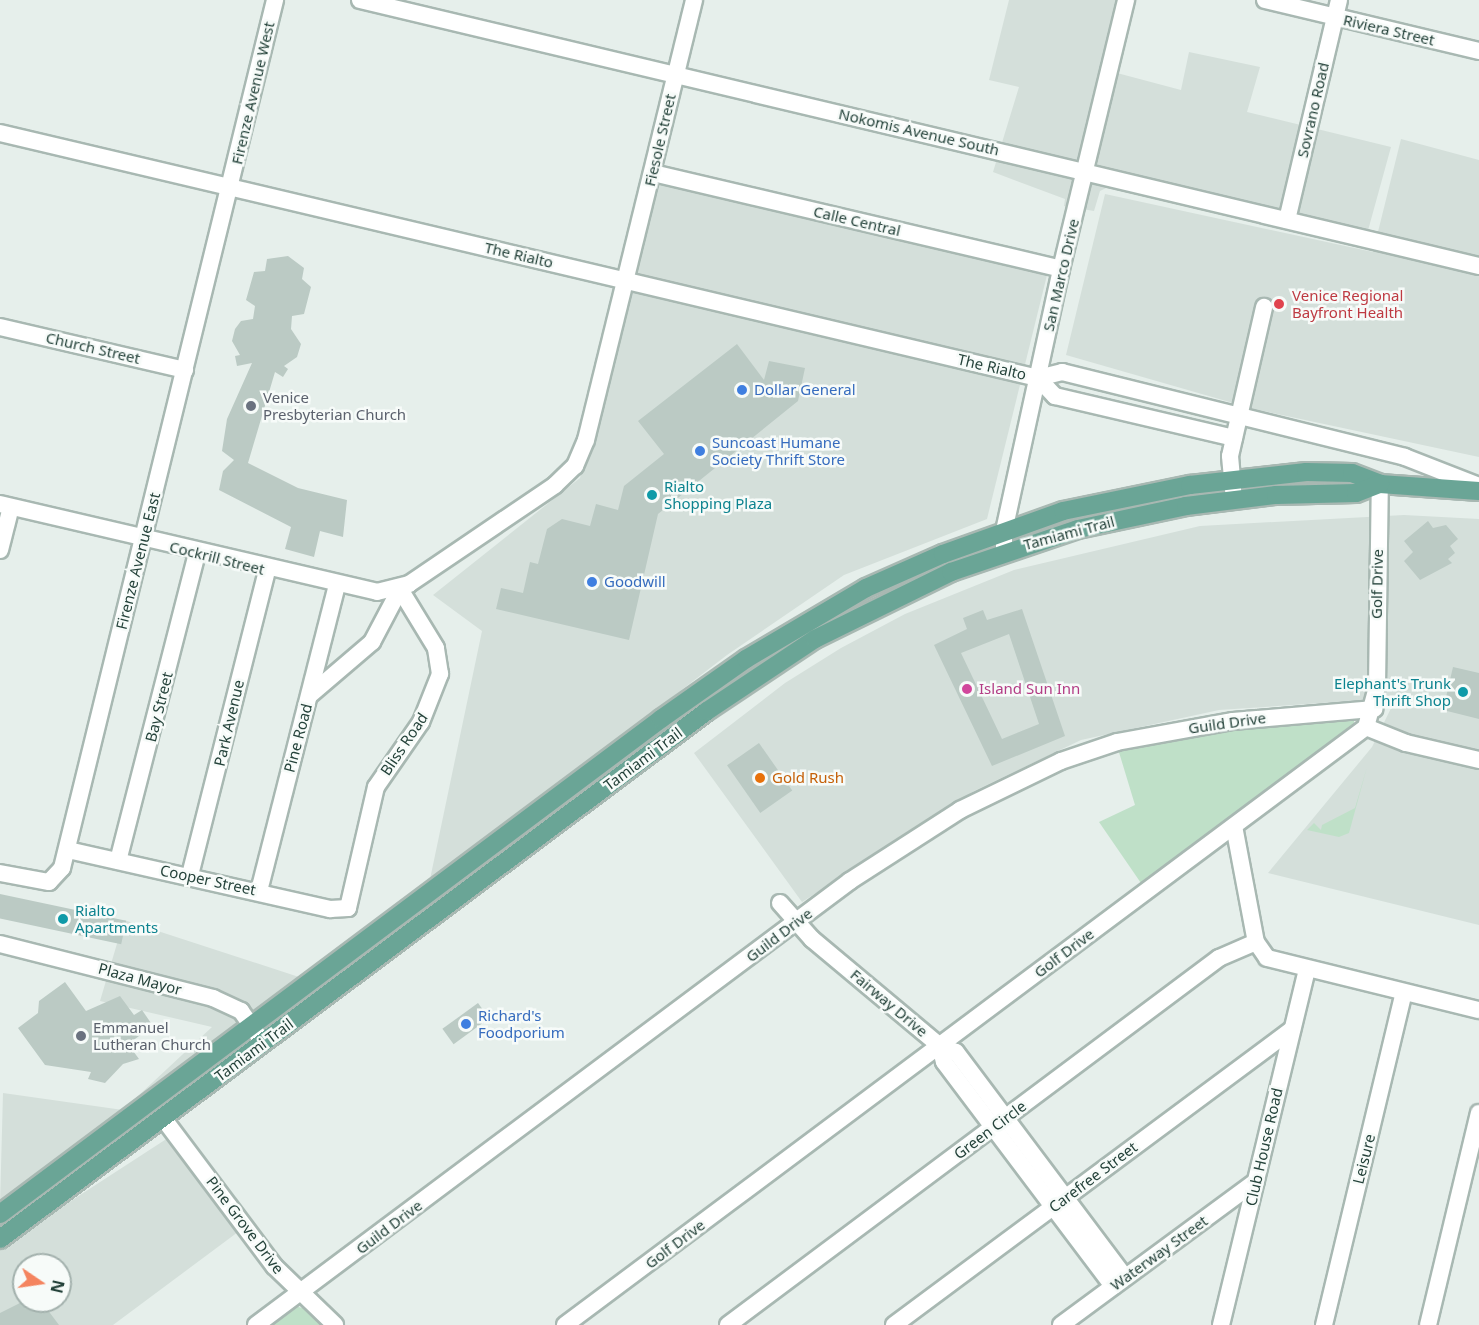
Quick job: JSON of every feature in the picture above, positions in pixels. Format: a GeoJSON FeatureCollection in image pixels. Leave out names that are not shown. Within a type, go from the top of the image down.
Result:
{"type":"FeatureCollection","features":[{"type":"Feature","properties":{"kind":"main road","name":"Tamiami Trail"},"geometry":{"type":"LineString","coordinates":[[0,1214],[747,659],[866,588],[1004,531],[1121,497],[1232,479],[1352,473],[1380,484],[1479,491]]}},
{"type":"Feature","properties":{"kind":"main road","name":"Tamiami Trail"},"geometry":{"type":"LineString","coordinates":[[0,1239],[759,674],[874,607],[1004,552],[1120,519],[1234,500],[1356,493],[1380,484]]}},
{"type":"Feature","properties":{"kind":"street","name":"Firenze Avenue West"},"geometry":{"type":"LineString","coordinates":[[231,186],[275,0]]}},
{"type":"Feature","properties":{"kind":"street","name":"Nokomis Avenue South"},"geometry":{"type":"LineString","coordinates":[[360,0],[1479,266]]}},
{"type":"Feature","properties":{"kind":"street","name":"Fiesole Street"},"geometry":{"type":"LineString","coordinates":[[627,280],[694,0]]}},
{"type":"Feature","properties":{"kind":"street","name":"San Marco Drive"},"geometry":{"type":"LineString","coordinates":[[1004,552],[1004,531],[1061,269],[1126,0]]}},
{"type":"Feature","properties":{"kind":"street","name":"Riviera Street"},"geometry":{"type":"LineString","coordinates":[[1265,0],[1479,51]]}},
{"type":"Feature","properties":{"kind":"street","name":"Sovrano Road"},"geometry":{"type":"LineString","coordinates":[[1287,220],[1340,0]]}},
{"type":"Feature","properties":{"kind":"street","name":"The Rialto"},"geometry":{"type":"LineString","coordinates":[[0,133],[1038,378],[1062,372],[1405,457],[1479,486]]}},
{"type":"Feature","properties":{"kind":"street","name":"Calle Central"},"geometry":{"type":"LineString","coordinates":[[653,173],[1061,269]]}},
{"type":"Feature","properties":{"kind":"street","name":"Firenze Avenue East"},"geometry":{"type":"LineString","coordinates":[[0,873],[49,882],[58,876],[68,850],[231,186]]}},
{"type":"Feature","properties":{"kind":"street","name":"Cockrill Street"},"geometry":{"type":"LineString","coordinates":[[5,505],[267,570],[337,585],[377,592],[400,588],[555,485],[575,466],[586,440],[627,280]]}},
{"type":"Feature","properties":{"kind":"street"},"geometry":{"type":"LineString","coordinates":[[1234,500],[1232,479],[1234,438],[1264,307]]}},
{"type":"Feature","properties":{"kind":"street","name":"Church Street"},"geometry":{"type":"LineString","coordinates":[[0,327],[185,370]]}},
{"type":"Feature","properties":{"kind":"street","name":"The Rialto"},"geometry":{"type":"LineString","coordinates":[[1038,378],[1055,396],[1234,438]]}},
{"type":"Feature","properties":{"kind":"street"},"geometry":{"type":"LineString","coordinates":[[1097,406],[1120,401],[1128,389]]}},
{"type":"Feature","properties":{"kind":"street","name":"Golf Drive"},"geometry":{"type":"LineString","coordinates":[[565,1325],[1366,727],[1374,709],[1380,484]]}},
{"type":"Feature","properties":{"kind":"street"},"geometry":{"type":"LineString","coordinates":[[0,550],[5,505]]}},
{"type":"Feature","properties":{"kind":"street","name":"Bay Street"},"geometry":{"type":"LineString","coordinates":[[118,861],[197,553]]}},
{"type":"Feature","properties":{"kind":"street","name":"Park Avenue"},"geometry":{"type":"LineString","coordinates":[[190,875],[267,570]]}},
{"type":"Feature","properties":{"kind":"street","name":"Pine Road"},"geometry":{"type":"LineString","coordinates":[[259,891],[337,585]]}},
{"type":"Feature","properties":{"kind":"street","name":"Cockrill Street"},"geometry":{"type":"LineString","coordinates":[[310,695],[372,642],[400,588]]}},
{"type":"Feature","properties":{"kind":"street","name":"Bliss Road"},"geometry":{"type":"LineString","coordinates":[[348,908],[376,787],[421,722],[440,674],[436,648],[400,588]]}},
{"type":"Feature","properties":{"kind":"street","name":"Guild Drive"},"geometry":{"type":"LineString","coordinates":[[256,1325],[795,922],[942,821],[1070,757],[1161,732],[1374,709]]}},
{"type":"Feature","properties":{"kind":"street"},"geometry":{"type":"LineString","coordinates":[[1366,727],[1406,743],[1479,760]]}},
{"type":"Feature","properties":{"kind":"street"},"geometry":{"type":"LineString","coordinates":[[1234,826],[1256,942],[1271,960],[1479,1010]]}},
{"type":"Feature","properties":{"kind":"street","name":"Cooper Street"},"geometry":{"type":"LineString","coordinates":[[68,850],[190,875],[330,909],[348,908]]}},
{"type":"Feature","properties":{"kind":"street","name":"Fairway Drive"},"geometry":{"type":"LineString","coordinates":[[780,903],[795,922],[940,1046],[944,1062],[1050,1208],[1119,1282]]}},
{"type":"Feature","properties":{"kind":"street","name":"Green Circle"},"geometry":{"type":"LineString","coordinates":[[728,1325],[1219,958],[1256,942]]}},
{"type":"Feature","properties":{"kind":"street","name":"Plaza Mayor"},"geometry":{"type":"LineString","coordinates":[[0,944],[213,998],[241,1011],[263,1043]]}},
{"type":"Feature","properties":{"kind":"street","name":"Club House Road"},"geometry":{"type":"LineString","coordinates":[[1221,1325],[1307,970]]}},
{"type":"Feature","properties":{"kind":"street","name":"Leisure"},"geometry":{"type":"LineString","coordinates":[[1324,1325],[1404,993]]}},
{"type":"Feature","properties":{"kind":"street","name":"Carefree Street"},"geometry":{"type":"LineString","coordinates":[[894,1325],[1292,1029]]}},
{"type":"Feature","properties":{"kind":"street"},"geometry":{"type":"LineString","coordinates":[[940,1046],[956,1052],[1007,1117],[1066,1196],[1119,1282]]}},
{"type":"Feature","properties":{"kind":"street"},"geometry":{"type":"LineString","coordinates":[[1428,1325],[1479,1113]]}},
{"type":"Feature","properties":{"kind":"street","name":"Pine Grove Drive"},"geometry":{"type":"LineString","coordinates":[[163,1118],[299,1294],[335,1325]]}},
{"type":"Feature","properties":{"kind":"street","name":"Waterway Street"},"geometry":{"type":"LineString","coordinates":[[1061,1325],[1256,1180]]}},
{"type":"Feature","properties":{"kind":"shaded area"},"geometry":{"type":"Polygon","coordinates":[[[1009,0],[1130,0],[1117,73],[1181,90],[1189,52],[1260,67],[1247,112],[1391,147],[1364,245],[1106,188],[1100,191],[1094,211],[1064,206],[1065,199],[993,172],[1019,87],[989,80],[1009,0]]]}},
{"type":"Feature","properties":{"kind":"shaded area","name":"Venice Regional Bayfront Health"},"geometry":{"type":"Polygon","coordinates":[[[1401,139],[1479,160],[1479,457],[1254,409],[1066,355],[1105,194],[1373,252],[1401,139]]]}},
{"type":"Feature","properties":{"kind":"shaded area"},"geometry":{"type":"Polygon","coordinates":[[[648,174],[1048,271],[987,519],[844,575],[727,655],[429,884],[482,631],[433,595],[580,478],[621,311],[648,174]]]}},
{"type":"Feature","properties":{"kind":"shaded area"},"geometry":{"type":"Polygon","coordinates":[[[1404,515],[1479,519],[1479,925],[1268,873],[1372,747],[1396,698],[1219,710],[1081,740],[974,791],[802,902],[694,753],[785,683],[841,648],[905,614],[1014,570],[1200,526],[1404,515]]]}},
{"type":"Feature","properties":{"kind":"shaded area"},"geometry":{"type":"Polygon","coordinates":[[[124,920],[302,978],[0,1205],[3,1093],[123,1110],[212,1027],[100,1001],[124,920]]]}},
{"type":"Feature","properties":{"kind":"shaded area"},"geometry":{"type":"Polygon","coordinates":[[[171,1136],[242,1229],[113,1325],[0,1325],[0,1247],[171,1136]]]}},
{"type":"Feature","properties":{"kind":"green space"},"geometry":{"type":"Polygon","coordinates":[[[1354,720],[1354,726],[1143,886],[1099,822],[1135,805],[1118,749],[1246,727],[1354,720]]]}},
{"type":"Feature","properties":{"kind":"green space"},"geometry":{"type":"Polygon","coordinates":[[[1367,767],[1349,833],[1339,837],[1307,830],[1314,823],[1321,830],[1322,825],[1355,808],[1367,767]]]}},
{"type":"Feature","properties":{"kind":"green space"},"geometry":{"type":"Polygon","coordinates":[[[294,1306],[307,1309],[327,1325],[264,1325],[294,1306]]]}},
{"type":"Feature","properties":{"kind":"building","name":"Venice Presbyterian Church"},"geometry":{"type":"Polygon","coordinates":[[[288,256],[304,268],[302,279],[311,287],[304,314],[292,316],[291,329],[301,344],[297,357],[284,366],[288,369],[283,377],[275,372],[248,463],[298,488],[347,500],[343,537],[320,531],[314,557],[285,549],[291,527],[219,490],[223,471],[234,460],[222,451],[227,419],[252,363],[237,366],[235,356],[240,355],[232,341],[235,329],[241,321],[253,319],[255,306],[246,300],[254,272],[265,271],[267,259],[288,256]]]}},
{"type":"Feature","properties":{"kind":"building","name":"Rialto Shopping Plaza"},"geometry":{"type":"Polygon","coordinates":[[[737,344],[764,380],[769,361],[805,368],[798,401],[658,514],[629,640],[496,609],[501,588],[523,593],[530,562],[538,564],[547,529],[562,519],[590,526],[596,504],[618,510],[624,486],[664,454],[638,421],[737,344]]]}},
{"type":"Feature","properties":{"kind":"building"},"geometry":{"type":"Polygon","coordinates":[[[1428,521],[1433,528],[1446,525],[1458,539],[1450,546],[1455,553],[1448,559],[1452,563],[1420,580],[1404,561],[1413,552],[1404,541],[1428,521]]]}},
{"type":"Feature","properties":{"kind":"building","name":"Island Sun Inn"},"geometry":{"type":"Polygon","coordinates":[[[1022,609],[1065,736],[992,766],[934,645],[967,629],[963,618],[983,610],[987,620],[1022,609]],[[1009,634],[961,653],[1002,739],[1039,724],[1009,634]]]}},
{"type":"Feature","properties":{"kind":"building","name":"Elephant's Trunk Thrift Shop"},"geometry":{"type":"Polygon","coordinates":[[[1453,667],[1479,673],[1479,719],[1443,710],[1453,667]]]}},
{"type":"Feature","properties":{"kind":"building","name":"Gold Rush"},"geometry":{"type":"Polygon","coordinates":[[[759,743],[792,791],[760,813],[727,765],[759,743]]]}},
{"type":"Feature","properties":{"kind":"building","name":"Rialto Apartments"},"geometry":{"type":"Polygon","coordinates":[[[0,894],[126,921],[121,944],[0,919],[0,894]]]}},
{"type":"Feature","properties":{"kind":"building","name":"Emmanuel Lutheran Church"},"geometry":{"type":"Polygon","coordinates":[[[65,982],[86,1011],[120,996],[134,1015],[142,1010],[153,1026],[128,1044],[139,1059],[123,1064],[105,1083],[88,1079],[91,1072],[45,1065],[18,1028],[38,1013],[39,1001],[65,982]]]}},
{"type":"Feature","properties":{"kind":"building","name":"Richard's Foodporium"},"geometry":{"type":"Polygon","coordinates":[[[478,1003],[489,1018],[454,1044],[442,1029],[478,1003]]]}},
{"type":"Feature","properties":{"kind":"building"},"geometry":{"type":"Polygon","coordinates":[[[12,1307],[12,1313],[50,1313],[59,1325],[0,1325],[0,1313],[12,1307]]]}},
{"type":"Feature","properties":{"kind":"place","name":"Venice Regional Bayfront Health"},"geometry":{"type":"Point","coordinates":[1279,304]}},
{"type":"Feature","properties":{"kind":"place","name":"Dollar General"},"geometry":{"type":"Point","coordinates":[742,390]}},
{"type":"Feature","properties":{"kind":"place","name":"Venice Presbyterian Church"},"geometry":{"type":"Point","coordinates":[251,406]}},
{"type":"Feature","properties":{"kind":"place","name":"Suncoast Humane Society Thrift Store"},"geometry":{"type":"Point","coordinates":[700,451]}},
{"type":"Feature","properties":{"kind":"place","name":"Rialto Shopping Plaza"},"geometry":{"type":"Point","coordinates":[652,495]}},
{"type":"Feature","properties":{"kind":"place","name":"Goodwill"},"geometry":{"type":"Point","coordinates":[592,582]}},
{"type":"Feature","properties":{"kind":"place","name":"Island Sun Inn"},"geometry":{"type":"Point","coordinates":[967,689]}},
{"type":"Feature","properties":{"kind":"place","name":"Elephant's Trunk Thrift Shop"},"geometry":{"type":"Point","coordinates":[1463,692]}},
{"type":"Feature","properties":{"kind":"place","name":"Gold Rush"},"geometry":{"type":"Point","coordinates":[760,778]}},
{"type":"Feature","properties":{"kind":"place","name":"Rialto Apartments"},"geometry":{"type":"Point","coordinates":[63,919]}},
{"type":"Feature","properties":{"kind":"place","name":"Richard's Foodporium"},"geometry":{"type":"Point","coordinates":[466,1024]}},
{"type":"Feature","properties":{"kind":"place","name":"Emmanuel Lutheran Church"},"geometry":{"type":"Point","coordinates":[81,1036]}}]}
